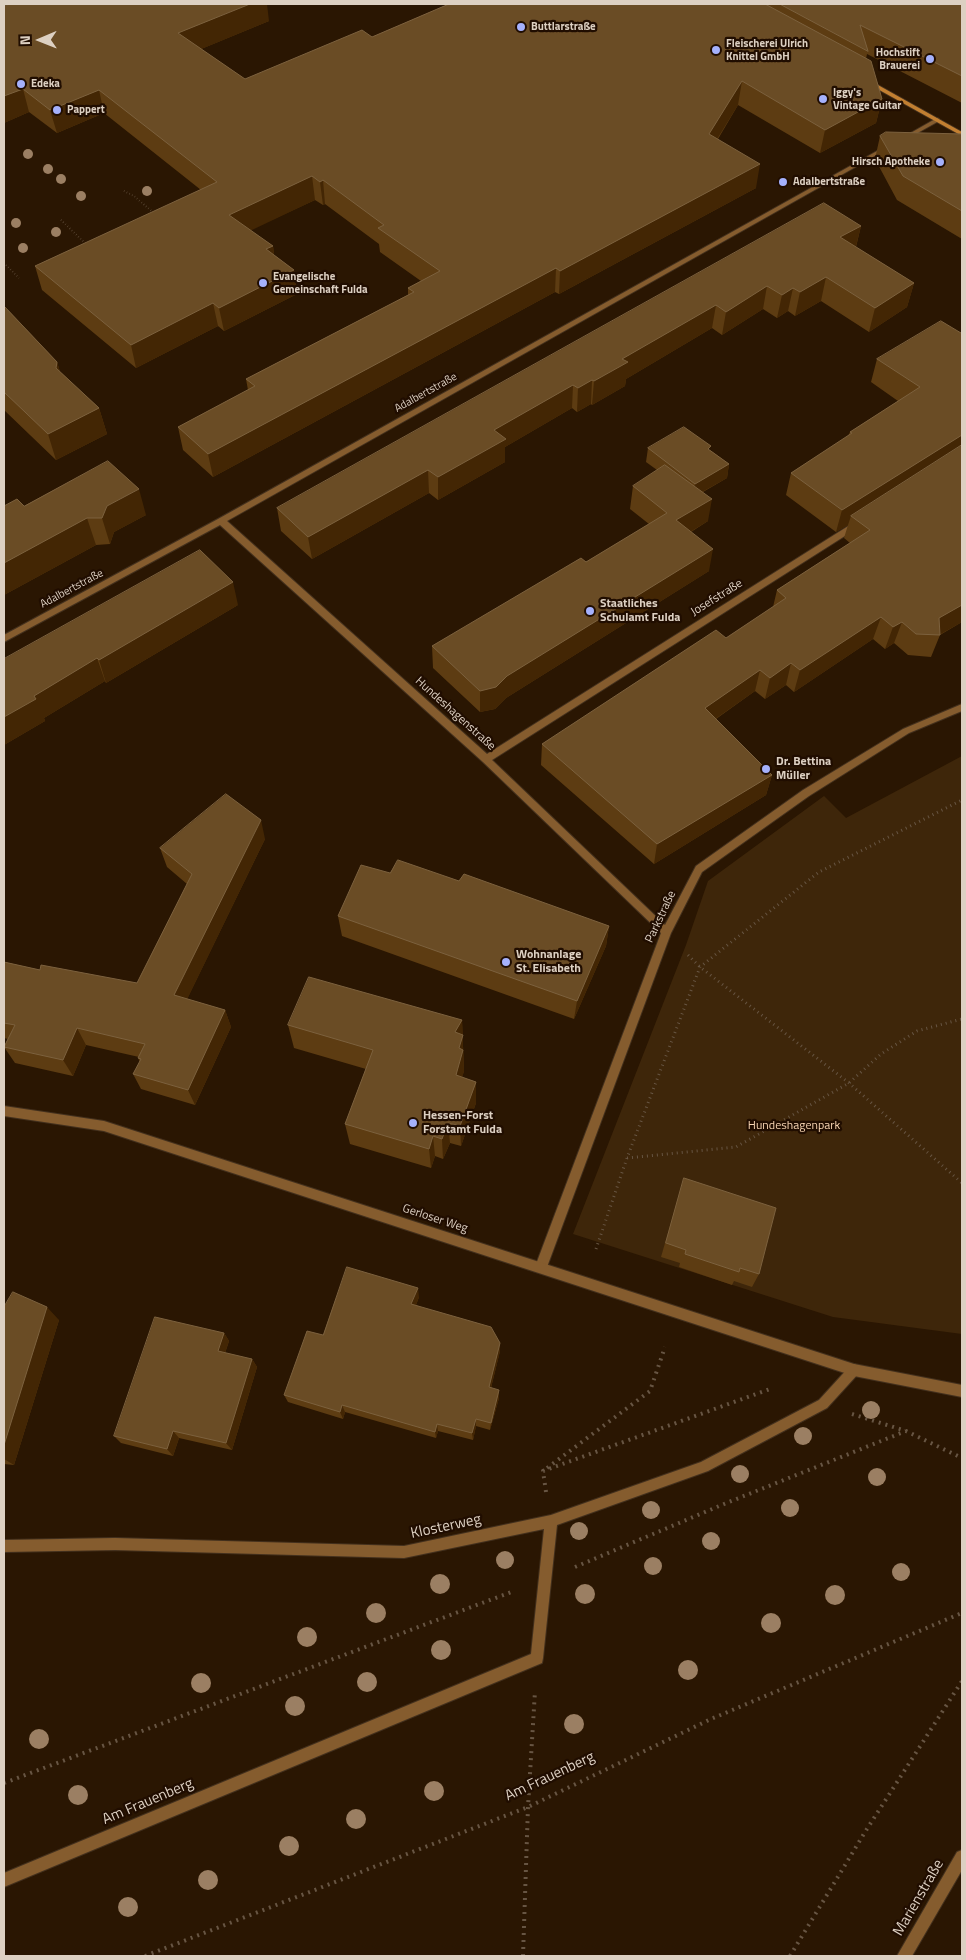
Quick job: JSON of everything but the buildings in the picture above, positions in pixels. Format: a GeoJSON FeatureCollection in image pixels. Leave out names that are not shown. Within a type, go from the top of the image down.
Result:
{"type":"FeatureCollection","features":[{"type":"Feature","properties":{"kind":"main road"},"geometry":{"type":"LineString","coordinates":[[863,78],[962,134]]}},
{"type":"Feature","properties":{"kind":"street","name":"Adalbertstraße"},"geometry":{"type":"LineString","coordinates":[[4,639],[221,521],[937,120]]}},
{"type":"Feature","properties":{"kind":"street","name":"Hundeshagenstraße"},"geometry":{"type":"LineString","coordinates":[[221,521],[486,758],[666,932]]}},
{"type":"Feature","properties":{"kind":"street","name":"Josefstraße"},"geometry":{"type":"LineString","coordinates":[[486,758],[861,522]]}},
{"type":"Feature","properties":{"kind":"street","name":"Parkstraße"},"geometry":{"type":"LineString","coordinates":[[541,1267],[666,932],[699,869],[806,793],[898,736],[962,708]]}},
{"type":"Feature","properties":{"kind":"street","name":"Gerloser Weg"},"geometry":{"type":"LineString","coordinates":[[4,1111],[104,1126],[854,1370],[962,1391]]}},
{"type":"Feature","properties":{"kind":"street","name":"Klosterweg"},"geometry":{"type":"LineString","coordinates":[[4,1546],[115,1544],[404,1552],[550,1521],[704,1467],[823,1404],[854,1370]]}},
{"type":"Feature","properties":{"kind":"street"},"geometry":{"type":"LineString","coordinates":[[538,1658],[550,1521]]}},
{"type":"Feature","properties":{"kind":"street","name":"Am Frauenberg"},"geometry":{"type":"LineString","coordinates":[[4,1880],[538,1658]]}},
{"type":"Feature","properties":{"kind":"street","name":"Marienstraße"},"geometry":{"type":"LineString","coordinates":[[904,1956],[962,1857]]}},
{"type":"Feature","properties":{"kind":"path"},"geometry":{"type":"LineString","coordinates":[[124,191],[141,201],[155,214]]}},
{"type":"Feature","properties":{"kind":"path"},"geometry":{"type":"LineString","coordinates":[[61,220],[88,245]]}},
{"type":"Feature","properties":{"kind":"path"},"geometry":{"type":"LineString","coordinates":[[4,263],[19,278]]}},
{"type":"Feature","properties":{"kind":"path"},"geometry":{"type":"LineString","coordinates":[[596,1249],[627,1158],[700,967],[819,872],[962,800]]}},
{"type":"Feature","properties":{"kind":"path"},"geometry":{"type":"LineString","coordinates":[[700,967],[849,1083],[962,1183]]}},
{"type":"Feature","properties":{"kind":"path"},"geometry":{"type":"LineString","coordinates":[[627,1158],[736,1147],[849,1083],[880,1054],[917,1031],[962,1019]]}},
{"type":"Feature","properties":{"kind":"path"},"geometry":{"type":"LineString","coordinates":[[543,1471],[650,1391],[665,1347]]}},
{"type":"Feature","properties":{"kind":"path"},"geometry":{"type":"LineString","coordinates":[[543,1471],[770,1389]]}},
{"type":"Feature","properties":{"kind":"path"},"geometry":{"type":"LineString","coordinates":[[852,1414],[906,1431],[962,1458]]}},
{"type":"Feature","properties":{"kind":"path"},"geometry":{"type":"LineString","coordinates":[[4,1783],[546,1579],[724,1504],[906,1431]]}},
{"type":"Feature","properties":{"kind":"path"},"geometry":{"type":"LineString","coordinates":[[543,1471],[550,1521]]}},
{"type":"Feature","properties":{"kind":"path","name":"Am Frauenberg"},"geometry":{"type":"LineString","coordinates":[[145,1956],[528,1807],[711,1719],[962,1613]]}},
{"type":"Feature","properties":{"kind":"path"},"geometry":{"type":"LineString","coordinates":[[523,1956],[528,1807],[538,1658]]}},
{"type":"Feature","properties":{"kind":"path"},"geometry":{"type":"LineString","coordinates":[[790,1956],[865,1832],[962,1681]]}},
{"type":"Feature","properties":{"kind":"green space","name":"Hundeshagenpark"},"geometry":{"type":"Polygon","coordinates":[[[962,756],[962,1334],[833,1317],[573,1234],[686,945],[708,881],[824,796],[846,818],[962,756]]]}},
{"type":"Feature","properties":{"kind":"place","name":"Buttlarstraße"},"geometry":{"type":"Point","coordinates":[521,27]}},
{"type":"Feature","properties":{"kind":"place","name":"Fleischerei Ulrich Knittel GmbH"},"geometry":{"type":"Point","coordinates":[716,50]}},
{"type":"Feature","properties":{"kind":"place","name":"Hochstift Brauerei"},"geometry":{"type":"Point","coordinates":[930,59]}},
{"type":"Feature","properties":{"kind":"place","name":"Edeka"},"geometry":{"type":"Point","coordinates":[21,84]}},
{"type":"Feature","properties":{"kind":"place","name":"Iggy's Vintage Guitar"},"geometry":{"type":"Point","coordinates":[823,99]}},
{"type":"Feature","properties":{"kind":"place","name":"Pappert"},"geometry":{"type":"Point","coordinates":[57,110]}},
{"type":"Feature","properties":{"kind":"place","name":"Hirsch Apotheke"},"geometry":{"type":"Point","coordinates":[940,162]}},
{"type":"Feature","properties":{"kind":"place","name":"Adalbertstraße"},"geometry":{"type":"Point","coordinates":[783,182]}},
{"type":"Feature","properties":{"kind":"place","name":"Evangelische Gemeinschaft Fulda"},"geometry":{"type":"Point","coordinates":[263,283]}},
{"type":"Feature","properties":{"kind":"place","name":"Staatliches Schulamt Fulda"},"geometry":{"type":"Point","coordinates":[590,611]}},
{"type":"Feature","properties":{"kind":"place","name":"Dr. Bettina Müller"},"geometry":{"type":"Point","coordinates":[766,769]}},
{"type":"Feature","properties":{"kind":"place","name":"Wohnanlage St. Elisabeth"},"geometry":{"type":"Point","coordinates":[506,962]}},
{"type":"Feature","properties":{"kind":"place","name":"Hessen-Forst Forstamt Fulda"},"geometry":{"type":"Point","coordinates":[413,1123]}}]}
